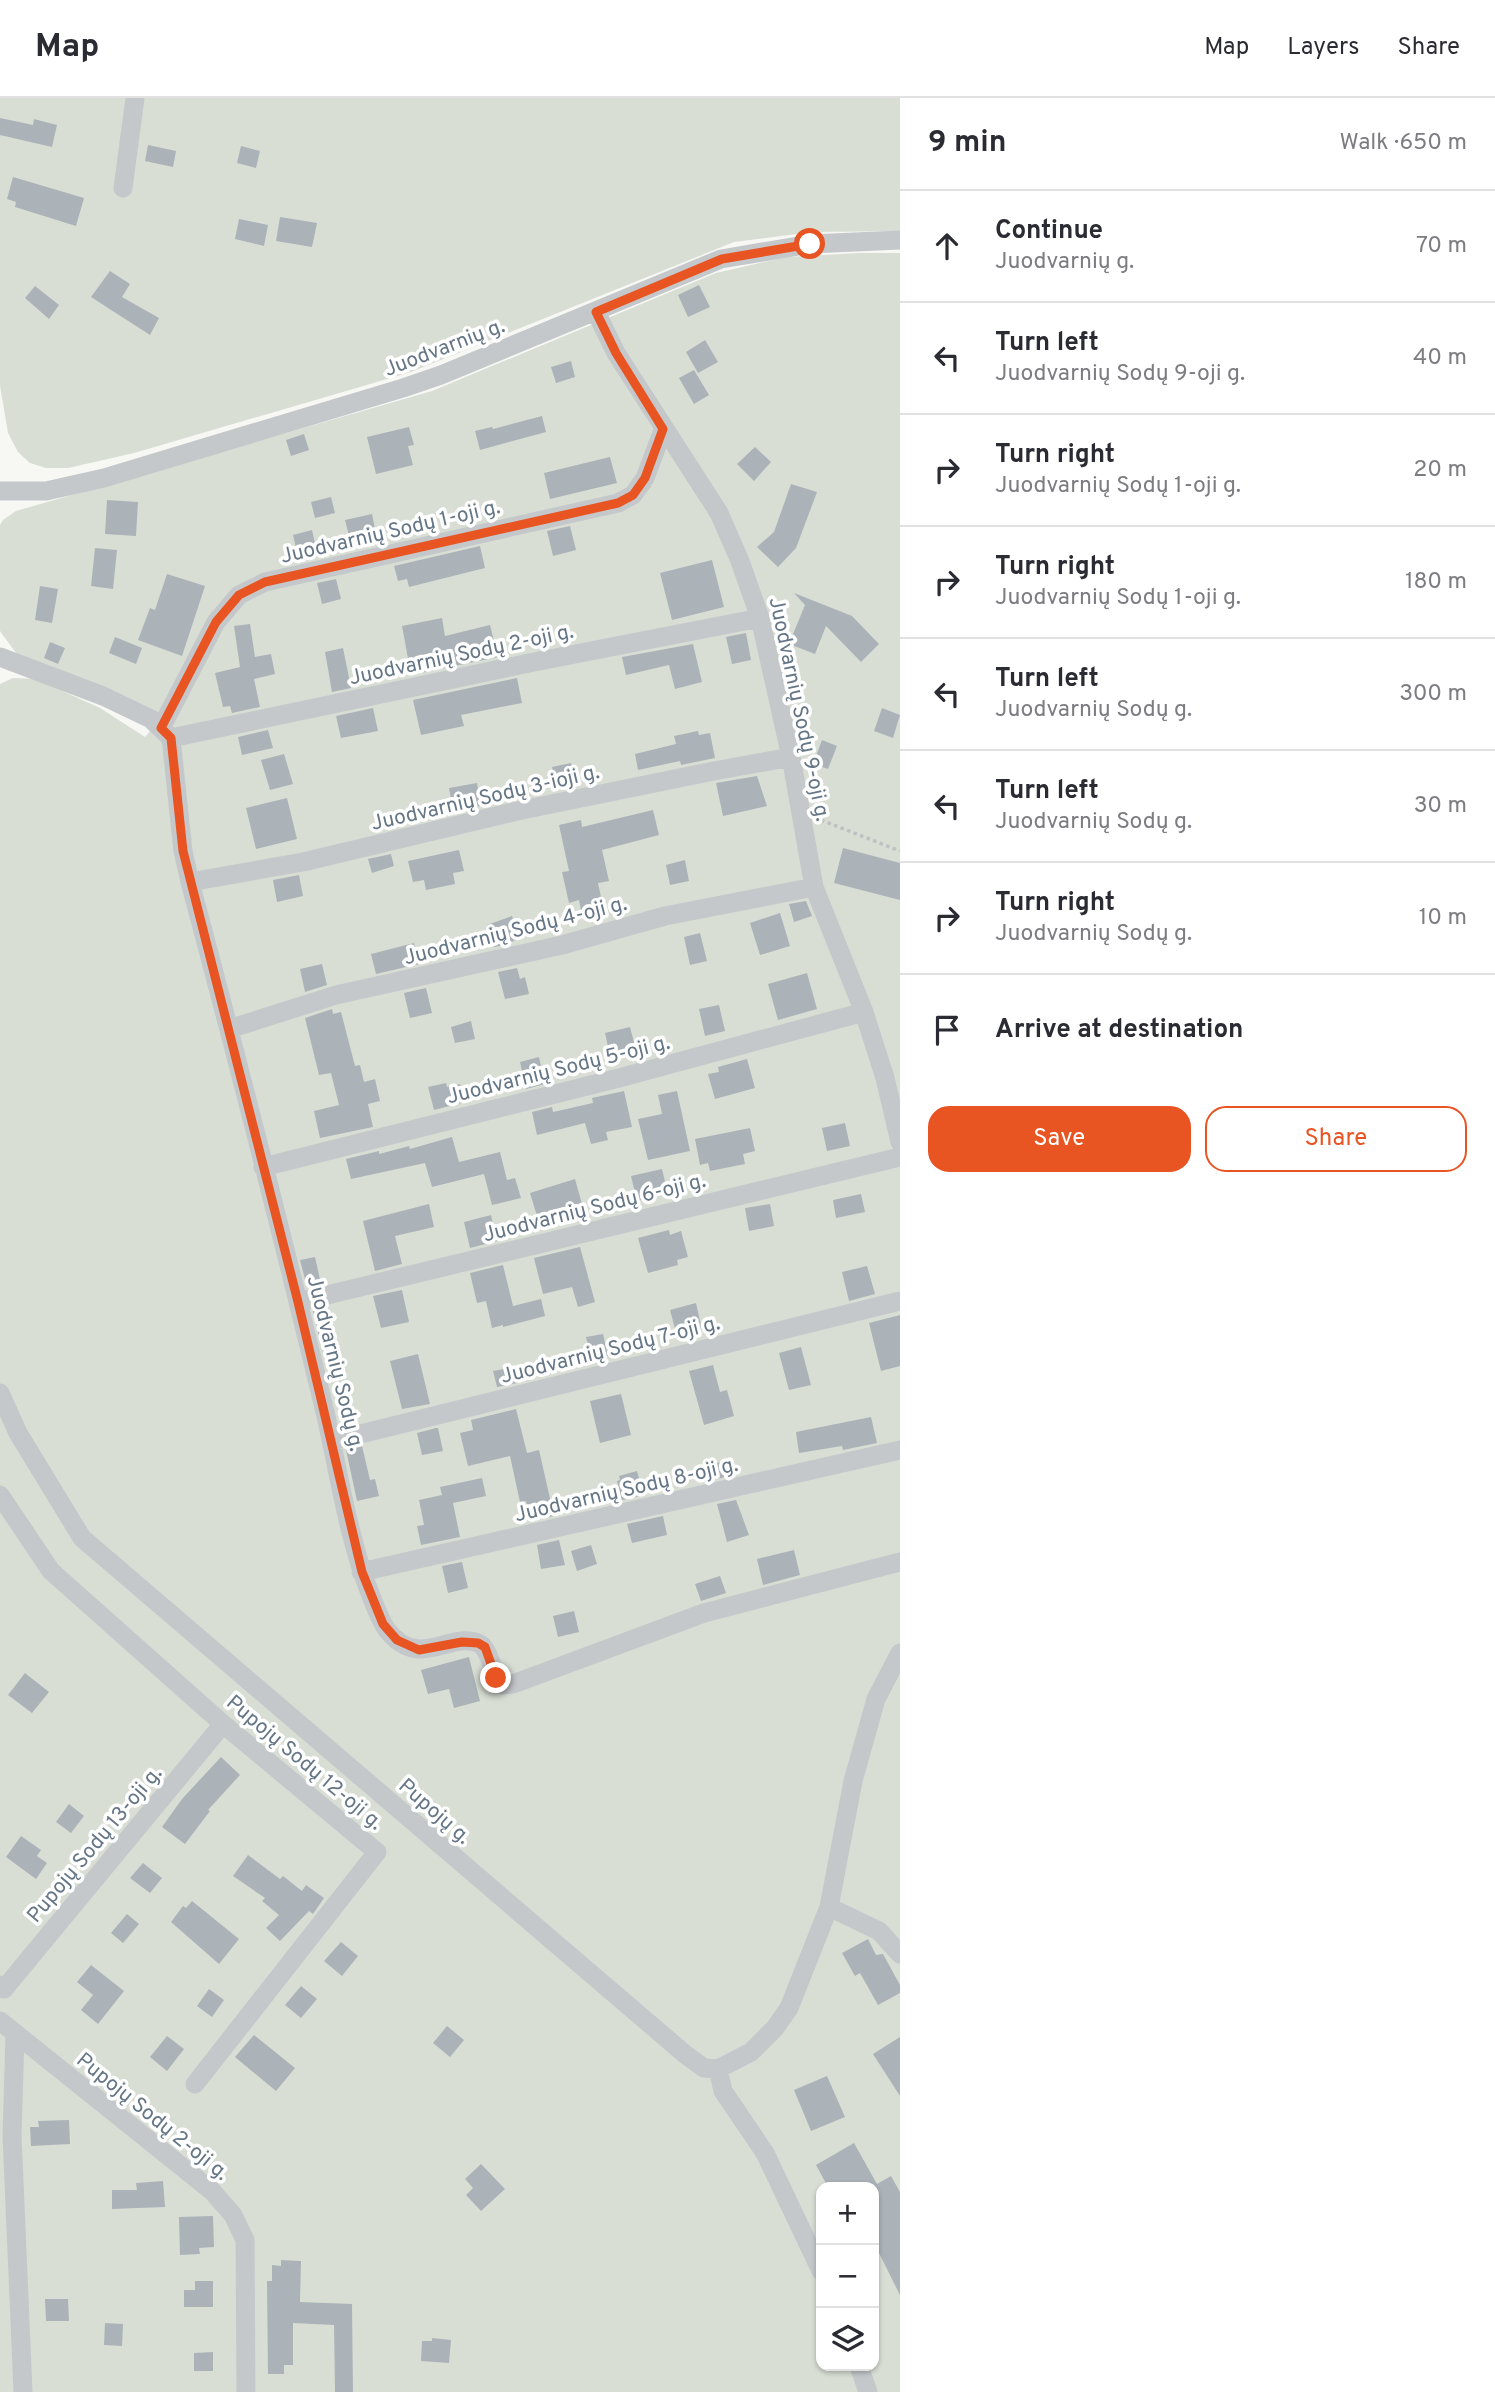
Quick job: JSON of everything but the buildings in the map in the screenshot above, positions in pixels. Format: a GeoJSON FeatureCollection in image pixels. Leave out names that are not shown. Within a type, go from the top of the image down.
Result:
{"type":"FeatureCollection","features":[{"type":"Feature","properties":{"kind":"street"},"geometry":{"type":"LineString","coordinates":[[123,188],[135,98]]}},
{"type":"Feature","properties":{"kind":"street","name":"Juodvarnių g."},"geometry":{"type":"LineString","coordinates":[[0,491],[46,491],[117,475],[441,375],[722,259],[810,244],[900,240]]}},
{"type":"Feature","properties":{"kind":"street","name":"Juodvarnių Sodų 9-oji g."},"geometry":{"type":"LineString","coordinates":[[596,312],[616,353],[719,513],[740,561],[760,618],[791,757],[814,887],[864,1012],[885,1078],[900,1142]]}},
{"type":"Feature","properties":{"kind":"street","name":"Juodvarnių Sodų 1-oji g."},"geometry":{"type":"LineString","coordinates":[[166,733],[216,622],[228,606],[250,588],[265,582],[618,503],[633,495],[645,478],[663,429]]}},
{"type":"Feature","properties":{"kind":"street","name":"Juodvarnių Sodų 2-oji g."},"geometry":{"type":"LineString","coordinates":[[166,733],[760,618]]}},
{"type":"Feature","properties":{"kind":"street"},"geometry":{"type":"LineString","coordinates":[[0,657],[103,696],[151,719],[166,733]]}},
{"type":"Feature","properties":{"kind":"street","name":"Juodvarnių Sodų g."},"geometry":{"type":"LineString","coordinates":[[166,733],[183,851],[190,881],[298,1302],[362,1572],[383,1624],[397,1640],[419,1650],[462,1642],[478,1643],[485,1647],[496,1678],[503,1685],[513,1684],[704,1613],[900,1562]]}},
{"type":"Feature","properties":{"kind":"street","name":"Juodvarnių Sodų 3-ioji g."},"geometry":{"type":"LineString","coordinates":[[190,881],[303,862],[522,810],[791,757]]}},
{"type":"Feature","properties":{"kind":"street","name":"Juodvarnių Sodų 4-oji g."},"geometry":{"type":"LineString","coordinates":[[229,1029],[336,995],[562,945],[665,916],[814,887]]}},
{"type":"Feature","properties":{"kind":"street","name":"Juodvarnių Sodų 5-oji g."},"geometry":{"type":"LineString","coordinates":[[262,1167],[620,1078],[864,1012]]}},
{"type":"Feature","properties":{"kind":"street","name":"Juodvarnių Sodų 6-oji g."},"geometry":{"type":"LineString","coordinates":[[298,1302],[900,1157]]}},
{"type":"Feature","properties":{"kind":"street","name":"Juodvarnių Sodų 7-oji g."},"geometry":{"type":"LineString","coordinates":[[332,1441],[900,1301]]}},
{"type":"Feature","properties":{"kind":"street","name":"Pupojų g."},"geometry":{"type":"LineString","coordinates":[[0,1393],[18,1433],[82,1538],[686,2055],[704,2068],[718,2069]]}},
{"type":"Feature","properties":{"kind":"street","name":"Juodvarnių Sodų 8-oji g."},"geometry":{"type":"LineString","coordinates":[[362,1572],[900,1450]]}},
{"type":"Feature","properties":{"kind":"street","name":"Pupojų Sodų 12-oji g."},"geometry":{"type":"LineString","coordinates":[[0,1495],[51,1571],[223,1724],[377,1852],[195,2084]]}},
{"type":"Feature","properties":{"kind":"street"},"geometry":{"type":"LineString","coordinates":[[816,2260],[765,2153],[723,2091],[718,2069],[751,2052],[775,2028],[789,2008],[830,1908],[853,1781],[876,1699],[900,1653]]}},
{"type":"Feature","properties":{"kind":"street","name":"Pupojų Sodų 13-oji g."},"geometry":{"type":"LineString","coordinates":[[0,1985],[4,1989],[223,1724]]}},
{"type":"Feature","properties":{"kind":"street"},"geometry":{"type":"LineString","coordinates":[[830,1908],[879,1931],[900,1954]]}},
{"type":"Feature","properties":{"kind":"street","name":"Pupojų Sodų 2-oji g."},"geometry":{"type":"LineString","coordinates":[[0,2021],[212,2191],[233,2215],[245,2240],[246,2392]]}},
{"type":"Feature","properties":{"kind":"street"},"geometry":{"type":"LineString","coordinates":[[15,2035],[12,2135],[23,2392]]}},
{"type":"Feature","properties":{"kind":"street"},"geometry":{"type":"LineString","coordinates":[[861,2371],[868,2392]]}},
{"type":"Feature","properties":{"kind":"path"},"geometry":{"type":"LineString","coordinates":[[801,812],[900,851]]}},
{"type":"Feature","properties":{"kind":"shaded area"},"geometry":{"type":"Polygon","coordinates":[[[0,98],[900,98],[900,231],[812,232],[734,242],[411,372],[134,453],[68,468],[46,468],[30,463],[18,452],[8,433],[0,386],[0,98]]]}},
{"type":"Feature","properties":{"kind":"shaded area"},"geometry":{"type":"Polygon","coordinates":[[[900,253],[900,2392],[0,2392],[0,684],[13,678],[36,679],[100,708],[145,737],[159,721],[16,653],[0,631],[0,525],[16,511],[432,391],[716,273],[786,257],[900,253]]]}},
{"type":"Feature","properties":{"kind":"route"},"geometry":{"type":"LineString","coordinates":[[496,1678],[485,1647],[478,1643],[462,1642],[419,1650],[397,1640],[383,1624],[362,1572],[298,1302],[183,851],[171,738],[161,728],[216,622],[239,595],[250,588],[265,582],[618,503],[633,495],[645,478],[663,429],[616,353],[596,312],[722,259],[810,244]]}}]}
